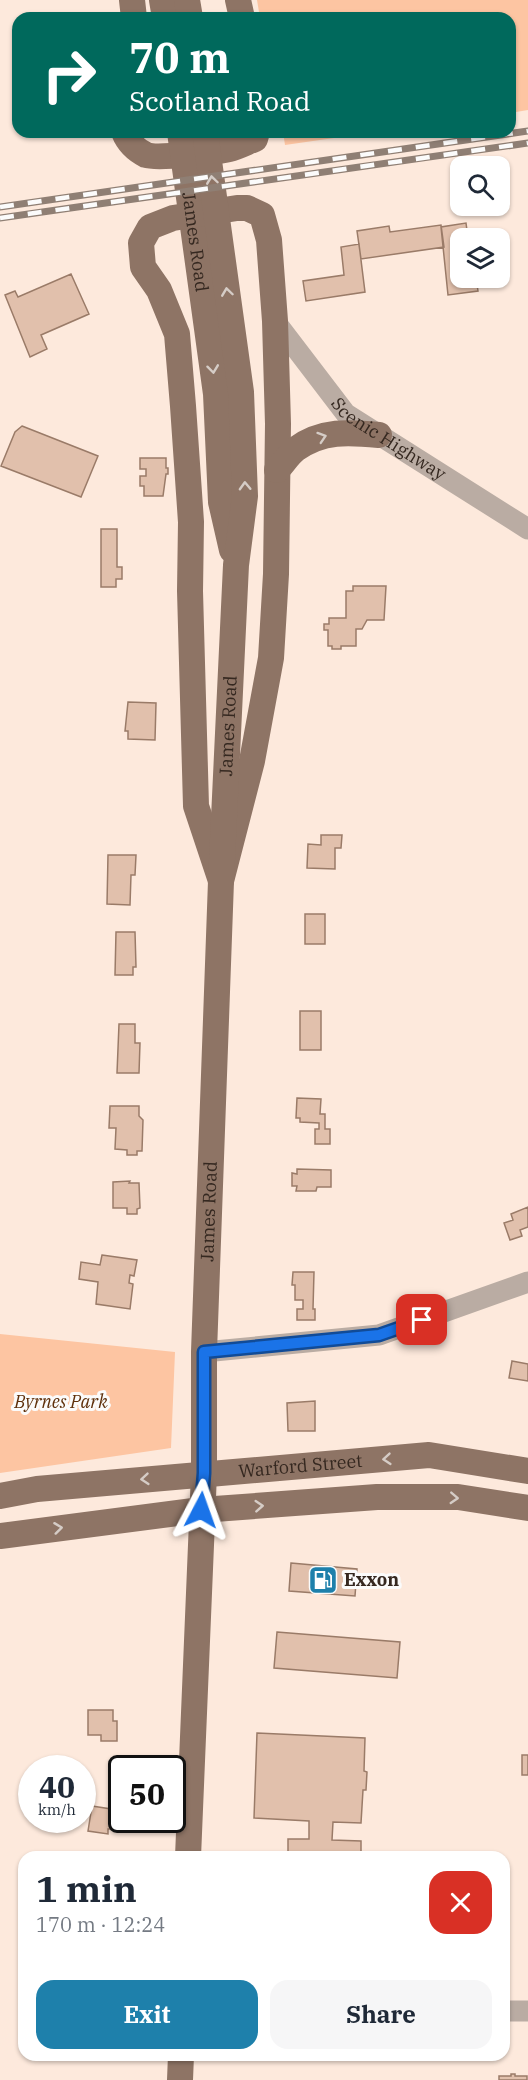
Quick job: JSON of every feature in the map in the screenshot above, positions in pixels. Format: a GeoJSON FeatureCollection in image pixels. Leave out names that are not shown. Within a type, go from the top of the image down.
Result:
{"type":"FeatureCollection","features":[{"type":"Feature","properties":{"kind":"main road"},"geometry":{"type":"LineString","coordinates":[[128,138],[132,145],[142,152],[152,156],[167,156],[230,149],[255,138]]}},
{"type":"Feature","properties":{"kind":"main road","name":"James Road"},"geometry":{"type":"LineString","coordinates":[[181,138],[216,394],[221,502],[236,565]]}},
{"type":"Feature","properties":{"kind":"main road","name":"James Road"},"geometry":{"type":"LineString","coordinates":[[188,1851],[204,1473],[204,1352],[220,881],[236,565],[245,496],[241,392],[206,138]]}},
{"type":"Feature","properties":{"kind":"main road"},"geometry":{"type":"LineString","coordinates":[[247,208],[262,215],[269,240],[275,321],[278,470],[276,574],[271,658],[252,761],[220,881],[196,806],[190,591],[191,522],[177,334],[159,290],[143,267],[141,243],[150,227],[173,218],[247,208]]}},
{"type":"Feature","properties":{"kind":"main road"},"geometry":{"type":"LineString","coordinates":[[278,470],[296,449],[322,436],[346,432],[379,435]]}},
{"type":"Feature","properties":{"kind":"main road","name":"Warford Street"},"geometry":{"type":"LineString","coordinates":[[0,1496],[37,1489],[204,1473],[429,1455],[528,1471]]}},
{"type":"Feature","properties":{"kind":"main road","name":"Warford Street"},"geometry":{"type":"LineString","coordinates":[[0,1536],[201,1510],[377,1497],[458,1497],[528,1508]]}},
{"type":"Feature","properties":{"kind":"main road"},"geometry":{"type":"LineString","coordinates":[[180,2080],[181,2061]]}},
{"type":"Feature","properties":{"kind":"street","name":"Scenic Highway"},"geometry":{"type":"LineString","coordinates":[[275,321],[346,414],[528,530]]}},
{"type":"Feature","properties":{"kind":"street"},"geometry":{"type":"LineString","coordinates":[[204,1352],[379,1335],[528,1282]]}},
{"type":"Feature","properties":{"kind":"street"},"geometry":{"type":"LineString","coordinates":[[510,2011],[528,2011]]}},
{"type":"Feature","properties":{"kind":"green space"},"geometry":{"type":"Polygon","coordinates":[[[257,0],[528,0],[528,110],[516,112],[516,12],[259,12],[257,0]]]}},
{"type":"Feature","properties":{"kind":"green space"},"geometry":{"type":"Polygon","coordinates":[[[284,138],[334,138],[285,145],[284,138]]]}},
{"type":"Feature","properties":{"kind":"green space","name":"Byrnes Park"},"geometry":{"type":"Polygon","coordinates":[[[0,1334],[175,1352],[171,1448],[0,1473],[0,1334]]]}},
{"type":"Feature","properties":{"kind":"building"},"geometry":{"type":"Polygon","coordinates":[[[466,223],[467,228],[450,228],[450,288],[478,288],[478,291],[448,295],[441,227],[466,223]]]}},
{"type":"Feature","properties":{"kind":"building"},"geometry":{"type":"Polygon","coordinates":[[[441,225],[444,247],[361,259],[357,231],[389,226],[390,232],[441,225]]]}},
{"type":"Feature","properties":{"kind":"building"},"geometry":{"type":"Polygon","coordinates":[[[359,244],[365,292],[306,301],[303,281],[344,275],[341,247],[359,244]]]}},
{"type":"Feature","properties":{"kind":"building"},"geometry":{"type":"Polygon","coordinates":[[[71,274],[89,314],[41,335],[47,349],[30,357],[5,295],[15,291],[18,297],[71,274]]]}},
{"type":"Feature","properties":{"kind":"building"},"geometry":{"type":"Polygon","coordinates":[[[22,426],[98,456],[81,497],[1,466],[15,432],[22,426]]]}},
{"type":"Feature","properties":{"kind":"building"},"geometry":{"type":"Polygon","coordinates":[[[140,458],[166,458],[168,474],[166,474],[163,496],[144,496],[144,486],[140,486],[140,476],[146,476],[146,469],[140,469],[140,458]]]}},
{"type":"Feature","properties":{"kind":"building"},"geometry":{"type":"Polygon","coordinates":[[[101,529],[117,529],[117,567],[122,567],[122,579],[116,579],[116,587],[101,587],[101,529]]]}},
{"type":"Feature","properties":{"kind":"building"},"geometry":{"type":"Polygon","coordinates":[[[353,586],[386,586],[384,620],[367,620],[362,629],[356,629],[356,646],[341,646],[341,649],[332,649],[332,646],[328,646],[328,630],[324,630],[324,624],[329,624],[329,618],[346,618],[346,591],[353,591],[353,586]]]}},
{"type":"Feature","properties":{"kind":"building"},"geometry":{"type":"Polygon","coordinates":[[[128,702],[156,703],[155,740],[128,739],[128,731],[125,731],[128,702]]]}},
{"type":"Feature","properties":{"kind":"building"},"geometry":{"type":"Polygon","coordinates":[[[321,835],[342,835],[341,848],[335,848],[335,869],[307,868],[308,844],[321,845],[321,835]]]}},
{"type":"Feature","properties":{"kind":"building"},"geometry":{"type":"Polygon","coordinates":[[[108,855],[136,855],[135,875],[131,875],[130,905],[107,904],[108,855]]]}},
{"type":"Feature","properties":{"kind":"building"},"geometry":{"type":"Polygon","coordinates":[[[305,914],[325,914],[325,944],[305,944],[305,914]]]}},
{"type":"Feature","properties":{"kind":"building"},"geometry":{"type":"Polygon","coordinates":[[[116,932],[135,932],[136,967],[133,967],[133,975],[115,975],[116,932]]]}},
{"type":"Feature","properties":{"kind":"building"},"geometry":{"type":"Polygon","coordinates":[[[300,1011],[321,1011],[321,1050],[300,1050],[300,1011]]]}},
{"type":"Feature","properties":{"kind":"building"},"geometry":{"type":"Polygon","coordinates":[[[119,1024],[135,1024],[135,1043],[140,1043],[139,1073],[117,1073],[119,1024]]]}},
{"type":"Feature","properties":{"kind":"building"},"geometry":{"type":"Polygon","coordinates":[[[297,1098],[321,1099],[320,1114],[325,1114],[325,1129],[330,1129],[330,1144],[315,1144],[315,1129],[319,1129],[319,1123],[300,1122],[300,1118],[296,1118],[297,1098]]]}},
{"type":"Feature","properties":{"kind":"building"},"geometry":{"type":"Polygon","coordinates":[[[110,1106],[139,1106],[139,1116],[143,1120],[142,1151],[137,1151],[137,1155],[127,1155],[127,1150],[115,1149],[116,1128],[109,1128],[110,1106]]]}},
{"type":"Feature","properties":{"kind":"building"},"geometry":{"type":"Polygon","coordinates":[[[297,1169],[331,1170],[331,1187],[317,1187],[316,1191],[296,1191],[297,1186],[292,1186],[292,1173],[297,1174],[297,1169]]]}},
{"type":"Feature","properties":{"kind":"building"},"geometry":{"type":"Polygon","coordinates":[[[130,1181],[129,1183],[139,1183],[140,1208],[137,1209],[137,1214],[127,1214],[127,1208],[113,1208],[113,1182],[130,1181]]]}},
{"type":"Feature","properties":{"kind":"building"},"geometry":{"type":"Polygon","coordinates":[[[528,1207],[528,1227],[520,1230],[522,1236],[510,1240],[504,1223],[513,1220],[511,1214],[528,1207]]]}},
{"type":"Feature","properties":{"kind":"building"},"geometry":{"type":"Polygon","coordinates":[[[102,1255],[137,1260],[134,1276],[130,1275],[129,1283],[133,1284],[130,1309],[96,1304],[98,1282],[79,1279],[81,1262],[100,1265],[102,1255]]]}},
{"type":"Feature","properties":{"kind":"building"},"geometry":{"type":"Polygon","coordinates":[[[293,1272],[314,1272],[315,1320],[297,1320],[297,1309],[303,1309],[303,1300],[295,1300],[295,1285],[292,1285],[293,1272]]]}},
{"type":"Feature","properties":{"kind":"building"},"geometry":{"type":"Polygon","coordinates":[[[512,1361],[528,1364],[528,1381],[509,1378],[512,1361]]]}},
{"type":"Feature","properties":{"kind":"building"},"geometry":{"type":"Polygon","coordinates":[[[315,1401],[315,1431],[288,1431],[287,1403],[315,1401]]]}},
{"type":"Feature","properties":{"kind":"building","name":"Exxon"},"geometry":{"type":"Polygon","coordinates":[[[291,1563],[357,1569],[355,1596],[289,1591],[291,1563]]]}},
{"type":"Feature","properties":{"kind":"building"},"geometry":{"type":"Polygon","coordinates":[[[277,1632],[400,1642],[397,1678],[274,1668],[277,1632]]]}},
{"type":"Feature","properties":{"kind":"building"},"geometry":{"type":"Polygon","coordinates":[[[88,1710],[113,1710],[113,1721],[117,1721],[117,1741],[101,1741],[101,1735],[88,1735],[88,1710]]]}},
{"type":"Feature","properties":{"kind":"building"},"geometry":{"type":"Polygon","coordinates":[[[257,1733],[365,1738],[364,1771],[367,1772],[366,1790],[363,1790],[361,1823],[333,1822],[332,1840],[361,1841],[361,1851],[288,1851],[288,1839],[309,1839],[309,1821],[254,1818],[257,1733]]]}},
{"type":"Feature","properties":{"kind":"building"},"geometry":{"type":"Polygon","coordinates":[[[522,1755],[528,1755],[528,1775],[522,1775],[522,1755]]]}},
{"type":"Feature","properties":{"kind":"building"},"geometry":{"type":"Polygon","coordinates":[[[96,1807],[108,1809],[108,1834],[96,1832],[96,1807]]]}},
{"type":"Feature","properties":{"kind":"building"},"geometry":{"type":"Polygon","coordinates":[[[511,2074],[527,2076],[527,2080],[499,2080],[499,2076],[511,2076],[511,2074]]]}},
{"type":"Feature","properties":{"kind":"railway"},"geometry":{"type":"LineString","coordinates":[[516,133],[528,131]]}},
{"type":"Feature","properties":{"kind":"railway"},"geometry":{"type":"LineString","coordinates":[[0,207],[479,138]]}},
{"type":"Feature","properties":{"kind":"railway"},"geometry":{"type":"LineString","coordinates":[[0,218],[528,143]]}},
{"type":"Feature","properties":{"kind":"place","name":"Exxon"},"geometry":{"type":"Point","coordinates":[323,1580]}},
{"type":"Feature","properties":{"kind":"route"},"geometry":{"type":"LineString","coordinates":[[201,1510],[204,1473],[204,1352],[379,1335],[422,1320]]}}]}
